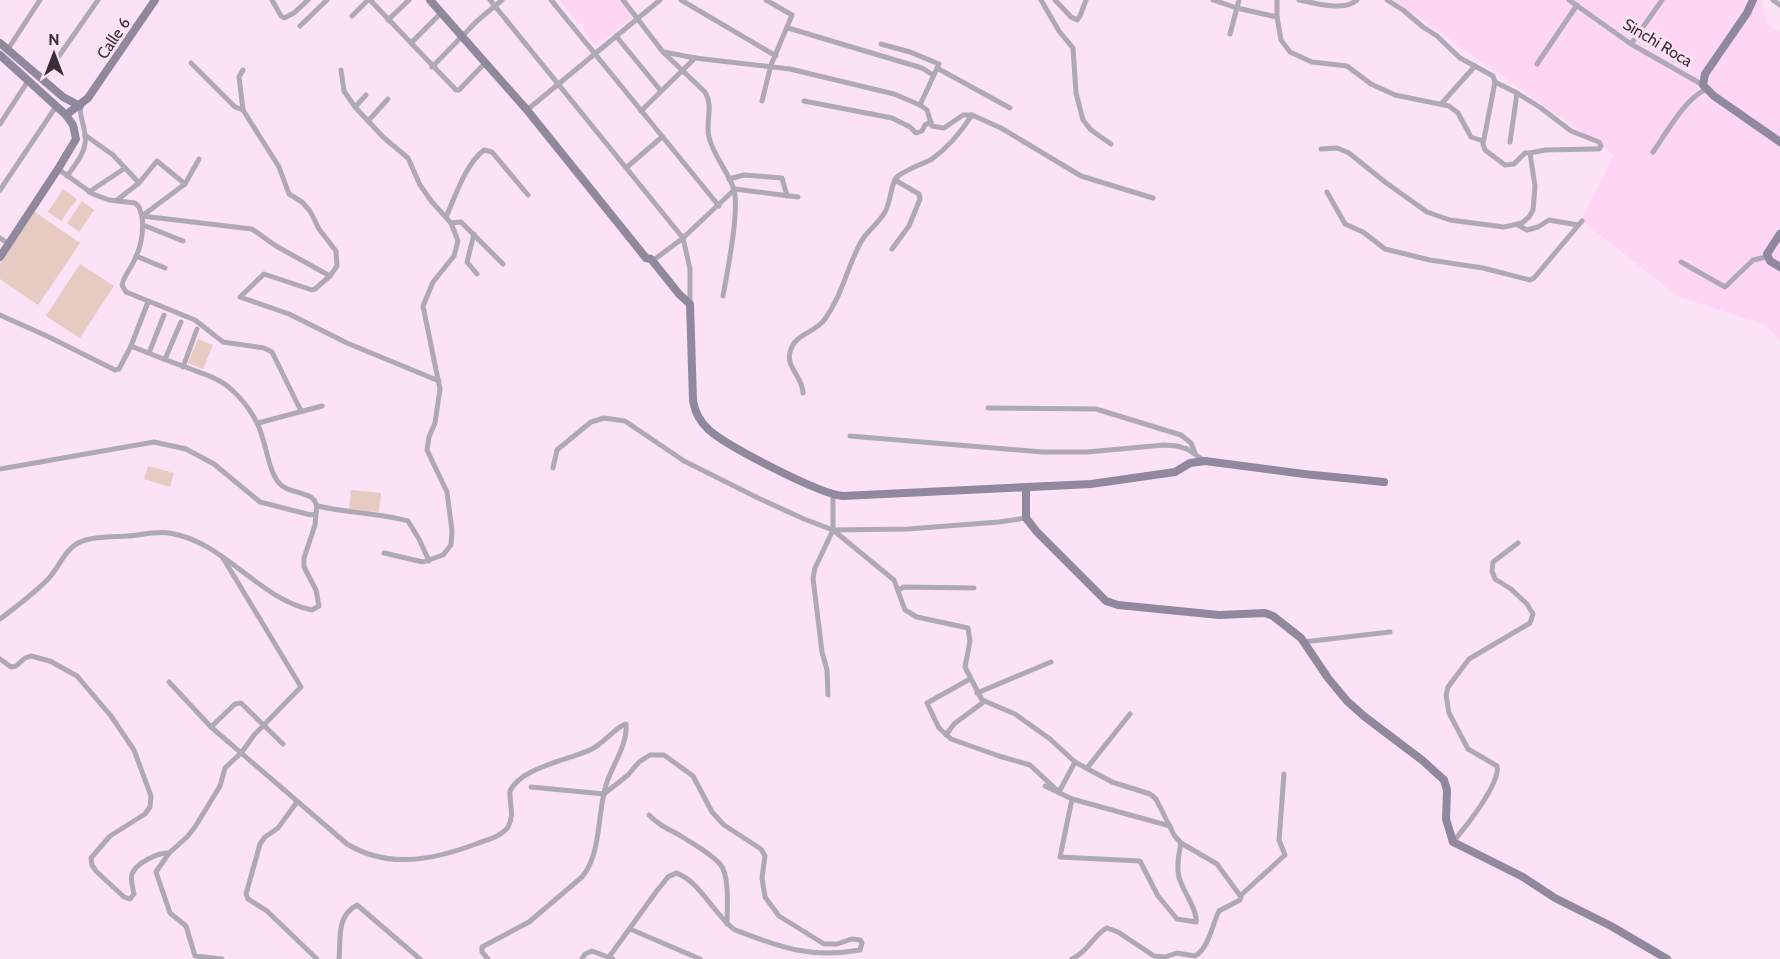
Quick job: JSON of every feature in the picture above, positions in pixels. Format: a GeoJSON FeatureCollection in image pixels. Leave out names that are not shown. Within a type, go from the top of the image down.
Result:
{"type":"FeatureCollection","features":[{"type":"Feature","properties":{"kind":"street"},"geometry":{"type":"LineString","coordinates":[[8,50],[40,0]]}},
{"type":"Feature","properties":{"kind":"street"},"geometry":{"type":"LineString","coordinates":[[43,79],[98,0]]}},
{"type":"Feature","properties":{"kind":"street","name":"Calle 6"},"geometry":{"type":"LineString","coordinates":[[66,115],[88,98],[155,0]]}},
{"type":"Feature","properties":{"kind":"street"},"geometry":{"type":"LineString","coordinates":[[272,0],[284,18],[294,13],[308,0]]}},
{"type":"Feature","properties":{"kind":"street"},"geometry":{"type":"LineString","coordinates":[[300,26],[327,0]]}},
{"type":"Feature","properties":{"kind":"street"},"geometry":{"type":"LineString","coordinates":[[352,16],[369,0],[432,67],[458,90],[486,62]]}},
{"type":"Feature","properties":{"kind":"street"},"geometry":{"type":"LineString","coordinates":[[388,20],[409,0]]}},
{"type":"Feature","properties":{"kind":"street"},"geometry":{"type":"LineString","coordinates":[[430,0],[527,110],[646,258],[655,259],[683,238],[735,189]]}},
{"type":"Feature","properties":{"kind":"street"},"geometry":{"type":"LineString","coordinates":[[490,0],[683,238],[690,269],[693,401],[702,422],[723,441],[833,494],[865,495],[1091,484],[1165,474],[1205,460],[1304,474],[1384,482]]}},
{"type":"Feature","properties":{"kind":"street"},"geometry":{"type":"LineString","coordinates":[[432,67],[502,0]]}},
{"type":"Feature","properties":{"kind":"street"},"geometry":{"type":"LineString","coordinates":[[551,0],[719,206]]}},
{"type":"Feature","properties":{"kind":"street"},"geometry":{"type":"LineString","coordinates":[[623,0],[663,52],[705,92],[710,100],[708,134],[735,189],[734,226],[723,296]]}},
{"type":"Feature","properties":{"kind":"street"},"geometry":{"type":"LineString","coordinates":[[527,110],[660,0]]}},
{"type":"Feature","properties":{"kind":"street"},"geometry":{"type":"LineString","coordinates":[[681,0],[776,56]]}},
{"type":"Feature","properties":{"kind":"street"},"geometry":{"type":"LineString","coordinates":[[762,101],[771,66],[792,15],[766,0]]}},
{"type":"Feature","properties":{"kind":"street"},"geometry":{"type":"LineString","coordinates":[[1041,0],[1059,31],[1074,48],[1076,93],[1083,120],[1090,130],[1111,144]]}},
{"type":"Feature","properties":{"kind":"street"},"geometry":{"type":"LineString","coordinates":[[1055,0],[1071,17],[1077,20],[1086,0]]}},
{"type":"Feature","properties":{"kind":"street"},"geometry":{"type":"LineString","coordinates":[[1213,0],[1277,17]]}},
{"type":"Feature","properties":{"kind":"street"},"geometry":{"type":"LineString","coordinates":[[1230,34],[1239,0]]}},
{"type":"Feature","properties":{"kind":"street"},"geometry":{"type":"LineString","coordinates":[[1277,0],[1277,17],[1282,43],[1294,54],[1312,62],[1347,66],[1371,84],[1395,95],[1452,108],[1458,113],[1471,137],[1483,141]]}},
{"type":"Feature","properties":{"kind":"street"},"geometry":{"type":"LineString","coordinates":[[1299,0],[1344,6],[1357,0]]}},
{"type":"Feature","properties":{"kind":"street"},"geometry":{"type":"LineString","coordinates":[[1387,0],[1437,36],[1460,58],[1492,74],[1495,82],[1483,141],[1485,150],[1505,165],[1511,165],[1525,153],[1545,150],[1599,149],[1601,146],[1599,142],[1571,131],[1517,93],[1495,82]]}},
{"type":"Feature","properties":{"kind":"street","name":"Sinchi Roca"},"geometry":{"type":"LineString","coordinates":[[1569,0],[1631,44],[1704,87]]}},
{"type":"Feature","properties":{"kind":"street"},"geometry":{"type":"LineString","coordinates":[[1631,44],[1662,0]]}},
{"type":"Feature","properties":{"kind":"street"},"geometry":{"type":"LineString","coordinates":[[1653,152],[1686,106],[1704,87],[1705,74],[1747,13],[1753,0]]}},
{"type":"Feature","properties":{"kind":"street"},"geometry":{"type":"LineString","coordinates":[[1773,0],[1780,5]]}},
{"type":"Feature","properties":{"kind":"street"},"geometry":{"type":"LineString","coordinates":[[1536,64],[1576,5]]}},
{"type":"Feature","properties":{"kind":"street"},"geometry":{"type":"LineString","coordinates":[[411,43],[442,12]]}},
{"type":"Feature","properties":{"kind":"street"},"geometry":{"type":"LineString","coordinates":[[788,28],[922,68],[933,75]]}},
{"type":"Feature","properties":{"kind":"street"},"geometry":{"type":"LineString","coordinates":[[616,36],[662,91]]}},
{"type":"Feature","properties":{"kind":"street"},"geometry":{"type":"LineString","coordinates":[[0,43],[63,97],[80,106],[85,144],[67,176]]}},
{"type":"Feature","properties":{"kind":"street"},"geometry":{"type":"LineString","coordinates":[[880,44],[910,52],[939,64],[920,105]]}},
{"type":"Feature","properties":{"kind":"street"},"geometry":{"type":"LineString","coordinates":[[663,52],[695,58],[771,66],[894,94],[920,105],[930,115],[932,126],[936,128],[944,128],[963,115],[972,116],[1000,128],[1081,176],[1153,198]]}},
{"type":"Feature","properties":{"kind":"street"},"geometry":{"type":"LineString","coordinates":[[641,111],[695,58]]}},
{"type":"Feature","properties":{"kind":"street"},"geometry":{"type":"LineString","coordinates":[[0,257],[76,139],[73,125],[57,105],[1,59]]}},
{"type":"Feature","properties":{"kind":"street"},"geometry":{"type":"LineString","coordinates":[[191,63],[238,110],[243,110]]}},
{"type":"Feature","properties":{"kind":"street"},"geometry":{"type":"LineString","coordinates":[[1442,104],[1475,66]]}},
{"type":"Feature","properties":{"kind":"street"},"geometry":{"type":"LineString","coordinates":[[937,68],[1010,108]]}},
{"type":"Feature","properties":{"kind":"street"},"geometry":{"type":"LineString","coordinates":[[243,70],[238,77],[243,110],[279,167],[289,194],[302,202],[321,233],[336,251],[337,266],[319,287],[312,290],[264,274],[240,297],[289,314],[347,343],[439,381]]}},
{"type":"Feature","properties":{"kind":"street"},"geometry":{"type":"LineString","coordinates":[[341,70],[344,90],[355,107],[408,158],[420,185],[447,217],[458,241],[454,256],[433,282],[423,306],[439,381],[439,403],[427,450],[447,492],[452,531],[451,545],[443,555],[429,561],[418,562],[384,553]]}},
{"type":"Feature","properties":{"kind":"street"},"geometry":{"type":"LineString","coordinates":[[0,124],[28,81]]}},
{"type":"Feature","properties":{"kind":"street"},"geometry":{"type":"LineString","coordinates":[[1704,87],[1780,142]]}},
{"type":"Feature","properties":{"kind":"street"},"geometry":{"type":"LineString","coordinates":[[1510,142],[1517,93]]}},
{"type":"Feature","properties":{"kind":"street"},"geometry":{"type":"LineString","coordinates":[[355,107],[366,95]]}},
{"type":"Feature","properties":{"kind":"street"},"geometry":{"type":"LineString","coordinates":[[368,122],[388,99]]}},
{"type":"Feature","properties":{"kind":"street"},"geometry":{"type":"LineString","coordinates":[[804,101],[892,118],[910,127],[916,133],[922,131],[925,125],[931,122]]}},
{"type":"Feature","properties":{"kind":"street"},"geometry":{"type":"LineString","coordinates":[[0,190],[57,105]]}},
{"type":"Feature","properties":{"kind":"street"},"geometry":{"type":"LineString","coordinates":[[803,393],[802,383],[790,364],[791,349],[798,338],[816,330],[836,302],[863,239],[886,209],[895,180],[945,149],[972,116]]}},
{"type":"Feature","properties":{"kind":"street"},"geometry":{"type":"LineString","coordinates":[[85,135],[113,155],[139,183]]}},
{"type":"Feature","properties":{"kind":"street"},"geometry":{"type":"LineString","coordinates":[[627,167],[662,137]]}},
{"type":"Feature","properties":{"kind":"street"},"geometry":{"type":"LineString","coordinates":[[1321,149],[1336,148],[1349,153],[1420,208],[1434,215],[1450,220],[1499,227],[1518,225],[1529,217],[1535,204],[1530,153]]}},
{"type":"Feature","properties":{"kind":"street"},"geometry":{"type":"LineString","coordinates":[[447,217],[467,171],[484,150],[492,152],[528,195]]}},
{"type":"Feature","properties":{"kind":"street"},"geometry":{"type":"LineString","coordinates":[[142,216],[185,184],[198,159]]}},
{"type":"Feature","properties":{"kind":"street"},"geometry":{"type":"LineString","coordinates":[[116,200],[139,183],[157,161],[185,184]]}},
{"type":"Feature","properties":{"kind":"street"},"geometry":{"type":"LineString","coordinates":[[89,192],[125,168]]}},
{"type":"Feature","properties":{"kind":"street"},"geometry":{"type":"LineString","coordinates":[[58,170],[89,192],[102,198],[135,203],[142,216],[143,225],[140,247],[123,278],[122,285],[126,292],[195,320],[224,342],[264,348],[272,352],[301,411]]}},
{"type":"Feature","properties":{"kind":"street"},"geometry":{"type":"LineString","coordinates":[[729,179],[744,175],[782,178],[787,196]]}},
{"type":"Feature","properties":{"kind":"street"},"geometry":{"type":"LineString","coordinates":[[892,249],[909,226],[920,199],[919,194],[895,180]]}},
{"type":"Feature","properties":{"kind":"street"},"geometry":{"type":"LineString","coordinates":[[735,189],[798,197]]}},
{"type":"Feature","properties":{"kind":"street"},"geometry":{"type":"LineString","coordinates":[[1327,192],[1345,224],[1363,232],[1385,249],[1430,260],[1483,268],[1530,280],[1580,223],[1549,220],[1530,230],[1525,230],[1518,225]]}},
{"type":"Feature","properties":{"kind":"street"},"geometry":{"type":"LineString","coordinates":[[142,216],[252,229],[276,246],[330,276]]}},
{"type":"Feature","properties":{"kind":"street"},"geometry":{"type":"LineString","coordinates":[[451,223],[461,222],[503,264]]}},
{"type":"Feature","properties":{"kind":"street"},"geometry":{"type":"LineString","coordinates":[[143,225],[183,241]]}},
{"type":"Feature","properties":{"kind":"street"},"geometry":{"type":"LineString","coordinates":[[474,234],[467,262],[477,274]]}},
{"type":"Feature","properties":{"kind":"street"},"geometry":{"type":"LineString","coordinates":[[1767,256],[1768,250],[1780,234]]}},
{"type":"Feature","properties":{"kind":"street"},"geometry":{"type":"LineString","coordinates":[[0,238],[9,244]]}},
{"type":"Feature","properties":{"kind":"street"},"geometry":{"type":"LineString","coordinates":[[136,256],[165,268]]}},
{"type":"Feature","properties":{"kind":"street"},"geometry":{"type":"LineString","coordinates":[[1681,262],[1725,287],[1753,260],[1767,256]]}},
{"type":"Feature","properties":{"kind":"street"},"geometry":{"type":"LineString","coordinates":[[1767,256],[1777,265]]}},
{"type":"Feature","properties":{"kind":"street"},"geometry":{"type":"LineString","coordinates":[[651,259],[690,304]]}},
{"type":"Feature","properties":{"kind":"street"},"geometry":{"type":"LineString","coordinates":[[0,315],[107,366],[119,369],[131,346],[148,302]]}},
{"type":"Feature","properties":{"kind":"street"},"geometry":{"type":"LineString","coordinates":[[149,353],[164,315]]}},
{"type":"Feature","properties":{"kind":"street"},"geometry":{"type":"LineString","coordinates":[[165,359],[181,322]]}},
{"type":"Feature","properties":{"kind":"street"},"geometry":{"type":"LineString","coordinates":[[183,367],[197,329]]}},
{"type":"Feature","properties":{"kind":"street"},"geometry":{"type":"LineString","coordinates":[[0,619],[47,580],[67,553],[77,544],[94,538],[165,532],[190,538],[222,556],[287,601],[307,609],[319,606],[319,598],[304,567],[303,558],[315,525],[316,500],[310,495],[284,488],[277,482],[258,423],[232,389],[209,376],[131,346]]}},
{"type":"Feature","properties":{"kind":"street"},"geometry":{"type":"LineString","coordinates":[[258,423],[322,406]]}},
{"type":"Feature","properties":{"kind":"street"},"geometry":{"type":"LineString","coordinates":[[988,408],[1096,409],[1181,435],[1191,443],[1196,454]]}},
{"type":"Feature","properties":{"kind":"street"},"geometry":{"type":"LineString","coordinates":[[553,468],[557,450],[591,422],[604,418],[625,421],[684,461],[767,502],[834,530],[894,580],[905,609],[917,617],[969,628],[970,641],[965,663],[977,693],[985,701],[1015,714],[1050,739],[1075,762],[1112,782],[1150,794],[1156,799],[1181,843],[1217,864],[1240,895]]}},
{"type":"Feature","properties":{"kind":"street"},"geometry":{"type":"LineString","coordinates":[[850,436],[1042,452],[1087,452],[1164,445],[1177,446],[1205,460]]}},
{"type":"Feature","properties":{"kind":"street"},"geometry":{"type":"LineString","coordinates":[[0,469],[154,442],[186,449],[214,464],[260,502],[311,515],[317,510],[392,517],[408,521],[429,561]]}},
{"type":"Feature","properties":{"kind":"street"},"geometry":{"type":"LineString","coordinates":[[1026,488],[1026,518],[1106,601],[1118,605],[1219,615],[1265,613],[1273,616],[1303,642],[1347,701],[1444,780],[1447,790],[1446,819],[1453,842],[1524,877],[1555,898],[1611,926],[1667,959]]}},
{"type":"Feature","properties":{"kind":"street"},"geometry":{"type":"LineString","coordinates":[[828,695],[827,670],[822,652],[813,578],[815,568],[834,530],[833,494]]}},
{"type":"Feature","properties":{"kind":"street"},"geometry":{"type":"LineString","coordinates":[[834,530],[908,529],[1026,518]]}},
{"type":"Feature","properties":{"kind":"street"},"geometry":{"type":"LineString","coordinates":[[1453,842],[1468,825],[1498,770],[1497,766],[1468,749],[1449,713],[1446,695],[1448,687],[1469,659],[1530,623],[1533,614],[1527,604],[1511,589],[1494,579],[1492,571],[1493,562],[1518,543]]}},
{"type":"Feature","properties":{"kind":"street"},"geometry":{"type":"LineString","coordinates":[[222,556],[301,687],[225,768],[220,786],[195,827],[169,853],[156,873],[170,913],[186,926],[195,956],[222,959]]}},
{"type":"Feature","properties":{"kind":"street"},"geometry":{"type":"LineString","coordinates":[[898,590],[904,587],[974,588]]}},
{"type":"Feature","properties":{"kind":"street"},"geometry":{"type":"LineString","coordinates":[[1303,642],[1390,632]]}},
{"type":"Feature","properties":{"kind":"street"},"geometry":{"type":"LineString","coordinates":[[0,659],[11,667],[31,656],[50,661],[76,676],[111,716],[134,750],[151,796],[150,807],[145,814],[110,836],[96,851],[92,858],[92,865],[96,871],[124,897],[130,899],[134,894],[131,877],[133,871],[164,852],[169,853]]}},
{"type":"Feature","properties":{"kind":"street"},"geometry":{"type":"LineString","coordinates":[[977,693],[1051,662]]}},
{"type":"Feature","properties":{"kind":"street"},"geometry":{"type":"LineString","coordinates":[[970,679],[927,703],[939,728],[945,735],[957,741],[1030,765],[1059,792]]}},
{"type":"Feature","properties":{"kind":"street"},"geometry":{"type":"LineString","coordinates":[[169,682],[211,727],[347,844],[362,852],[395,859],[428,859],[500,834],[510,822],[512,810],[510,791],[518,780],[530,772],[592,749],[624,724],[627,727],[625,738],[608,779],[594,849],[585,874],[529,922],[482,947],[482,952],[488,959]]}},
{"type":"Feature","properties":{"kind":"street"},"geometry":{"type":"LineString","coordinates":[[945,735],[954,724],[985,701]]}},
{"type":"Feature","properties":{"kind":"street"},"geometry":{"type":"LineString","coordinates":[[211,727],[239,703],[243,704],[283,744]]}},
{"type":"Feature","properties":{"kind":"street"},"geometry":{"type":"LineString","coordinates":[[1087,768],[1130,714]]}},
{"type":"Feature","properties":{"kind":"street"},"geometry":{"type":"LineString","coordinates":[[531,787],[604,794],[639,762],[650,755],[664,755],[693,776],[712,812],[724,825],[761,849],[765,856],[762,878],[765,897],[779,916],[824,944],[837,944],[858,938],[862,941],[860,950],[839,956],[810,956],[735,930],[727,925],[696,887],[682,875],[673,873],[656,892],[611,958],[592,951],[585,954],[582,959]]}},
{"type":"Feature","properties":{"kind":"street"},"geometry":{"type":"LineString","coordinates":[[1059,792],[1075,762]]}},
{"type":"Feature","properties":{"kind":"street"},"geometry":{"type":"LineString","coordinates":[[1072,959],[1086,950],[1100,932],[1107,928],[1118,932],[1154,956],[1166,957],[1177,953],[1195,956],[1199,954],[1219,911],[1240,900],[1240,895],[1285,855],[1279,840],[1284,774]]}},
{"type":"Feature","properties":{"kind":"street"},"geometry":{"type":"LineString","coordinates":[[1045,786],[1072,799],[1170,826]]}},
{"type":"Feature","properties":{"kind":"street"},"geometry":{"type":"LineString","coordinates":[[1072,799],[1060,857],[1140,861],[1145,866],[1158,896],[1176,919],[1196,922],[1197,918],[1178,872],[1181,843]]}},
{"type":"Feature","properties":{"kind":"street"},"geometry":{"type":"LineString","coordinates":[[297,802],[278,828],[265,837],[258,847],[246,894],[248,899],[267,911],[317,959]]}},
{"type":"Feature","properties":{"kind":"street"},"geometry":{"type":"LineString","coordinates":[[649,815],[660,826],[679,835],[721,865],[728,899],[727,925]]}},
{"type":"Feature","properties":{"kind":"street"},"geometry":{"type":"LineString","coordinates":[[339,959],[340,927],[357,905],[420,959]]}},
{"type":"Feature","properties":{"kind":"street"},"geometry":{"type":"LineString","coordinates":[[630,929],[700,959]]}},
{"type":"Feature","properties":{"kind":"shaded area"},"geometry":{"type":"Polygon","coordinates":[[[559,0],[622,0],[633,17],[598,45],[593,43],[583,30],[584,26],[578,24],[559,0]]]}},
{"type":"Feature","properties":{"kind":"shaded area"},"geometry":{"type":"Polygon","coordinates":[[[1394,0],[1762,0],[1767,24],[1780,32],[1780,341],[1765,325],[1679,297],[1581,220],[1614,155],[1394,0]]]}},
{"type":"Feature","properties":{"kind":"shaded area"},"geometry":{"type":"Polygon","coordinates":[[[63,189],[77,199],[61,221],[48,212],[63,189]]]}},
{"type":"Feature","properties":{"kind":"shaded area"},"geometry":{"type":"Polygon","coordinates":[[[82,201],[94,210],[79,232],[67,223],[82,201]]]}},
{"type":"Feature","properties":{"kind":"shaded area"},"geometry":{"type":"Polygon","coordinates":[[[35,212],[80,243],[38,305],[0,279],[0,264],[35,212]]]}},
{"type":"Feature","properties":{"kind":"shaded area"},"geometry":{"type":"Polygon","coordinates":[[[80,264],[114,286],[80,338],[46,316],[80,264]]]}},
{"type":"Feature","properties":{"kind":"shaded area"},"geometry":{"type":"Polygon","coordinates":[[[198,339],[213,345],[203,369],[188,363],[198,339]]]}},
{"type":"Feature","properties":{"kind":"shaded area"},"geometry":{"type":"Polygon","coordinates":[[[148,466],[174,473],[170,487],[144,479],[148,466]]]}},
{"type":"Feature","properties":{"kind":"shaded area"},"geometry":{"type":"Polygon","coordinates":[[[351,490],[381,493],[379,512],[349,509],[351,490]]]}}]}
